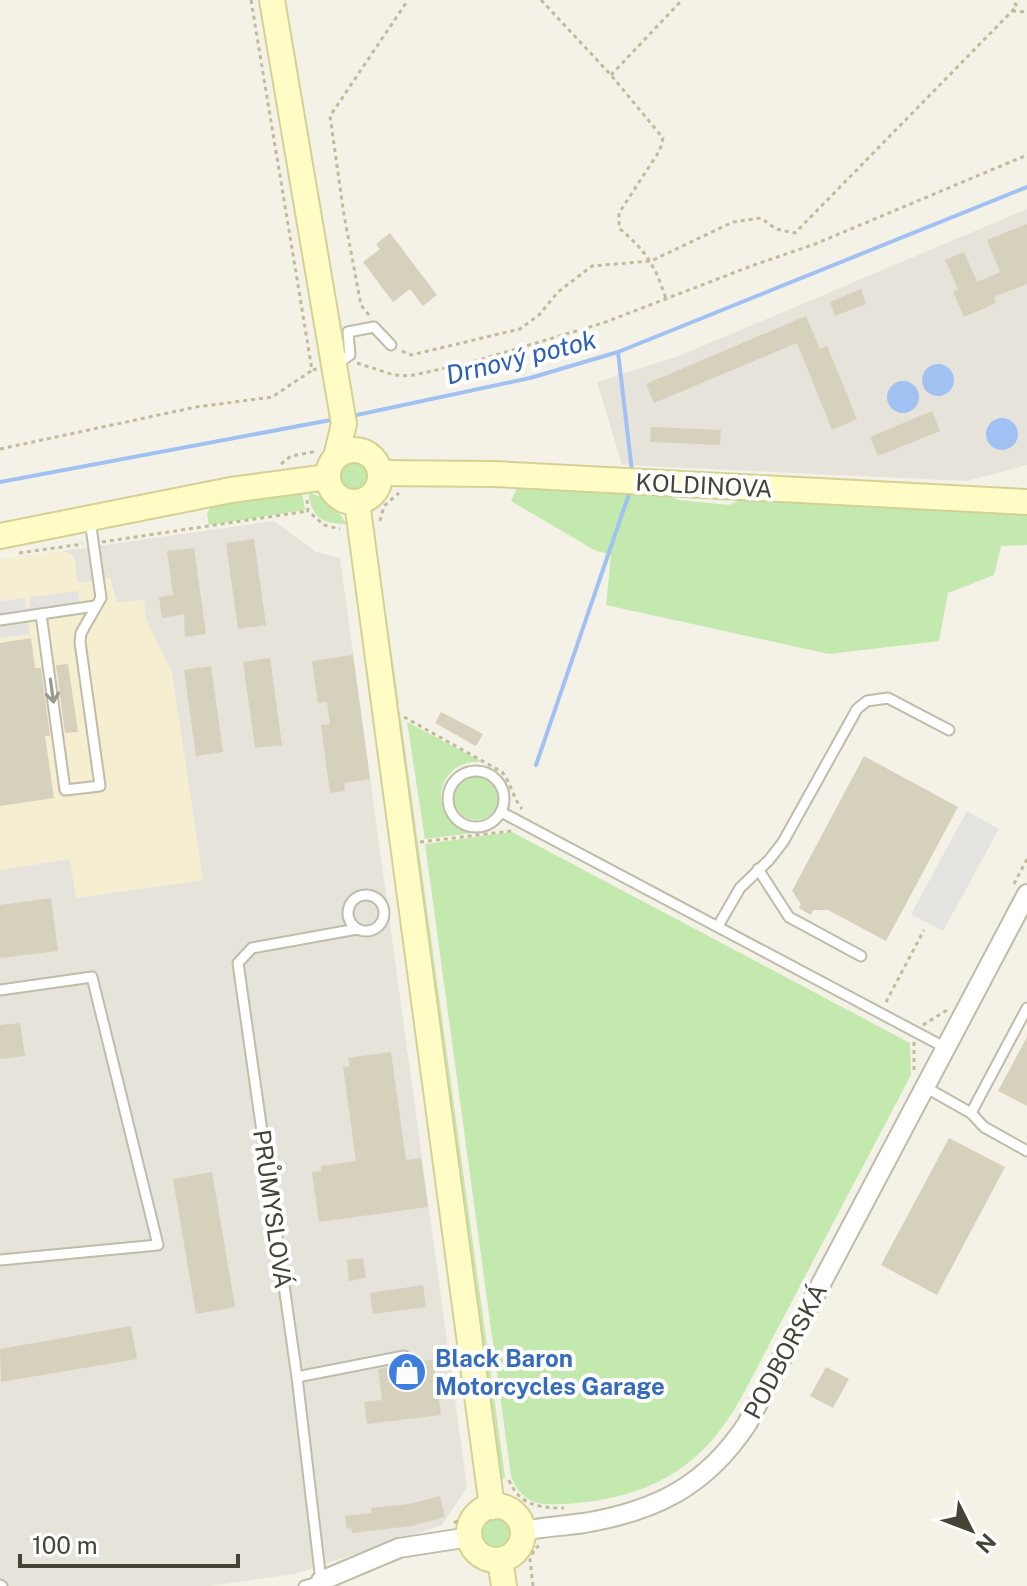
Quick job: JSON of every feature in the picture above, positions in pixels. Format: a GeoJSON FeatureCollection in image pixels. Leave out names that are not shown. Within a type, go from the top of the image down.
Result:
{"type":"FeatureCollection","features":[{"type":"Feature","properties":{"kind":"main road"},"geometry":{"type":"LineString","coordinates":[[6,545],[89,517],[332,467],[348,451],[349,435],[327,373],[272,0]]}},
{"type":"Feature","properties":{"kind":"main road"},"geometry":{"type":"LineString","coordinates":[[332,467],[334,493],[348,501],[357,502],[372,495],[392,474],[349,435]]}},
{"type":"Feature","properties":{"kind":"main road","name":"KOLDINOVA"},"geometry":{"type":"LineString","coordinates":[[392,474],[495,474],[1027,502]]}},
{"type":"Feature","properties":{"kind":"main road"},"geometry":{"type":"LineString","coordinates":[[357,502],[496,1491],[500,1507],[537,1522],[515,1552],[500,1560],[479,1554],[470,1537],[473,1519],[496,1491]]}},
{"type":"Feature","properties":{"kind":"main road"},"geometry":{"type":"LineString","coordinates":[[500,1560],[504,1586]]}},
{"type":"Feature","properties":{"kind":"street","name":"PODBORSKÁ"},"geometry":{"type":"LineString","coordinates":[[537,1522],[622,1515],[663,1501],[692,1485],[725,1454],[747,1424],[920,1080],[946,1048],[1020,890]]}},
{"type":"Feature","properties":{"kind":"street","name":"PRŮMYSLOVÁ"},"geometry":{"type":"LineString","coordinates":[[315,1584],[399,1548],[470,1537]]}},
{"type":"Feature","properties":{"kind":"lane"},"geometry":{"type":"LineString","coordinates":[[327,373],[350,355],[348,332],[374,327],[391,345]]}},
{"type":"Feature","properties":{"kind":"lane"},"geometry":{"type":"LineString","coordinates":[[41,614],[65,790],[100,786],[80,642],[81,633],[101,598],[89,517]]}},
{"type":"Feature","properties":{"kind":"lane"},"geometry":{"type":"LineString","coordinates":[[0,620],[95,606]]}},
{"type":"Feature","properties":{"kind":"lane"},"geometry":{"type":"LineString","coordinates":[[718,926],[740,888],[783,842],[857,709],[867,701],[888,698],[949,730]]}},
{"type":"Feature","properties":{"kind":"lane"},"geometry":{"type":"LineString","coordinates":[[465,772],[485,772],[500,784],[504,803],[501,812],[486,825],[467,826],[451,814],[448,804],[451,785],[465,772]]}},
{"type":"Feature","properties":{"kind":"lane"},"geometry":{"type":"LineString","coordinates":[[501,812],[946,1048]]}},
{"type":"Feature","properties":{"kind":"lane"},"geometry":{"type":"LineString","coordinates":[[758,869],[789,917],[861,956]]}},
{"type":"Feature","properties":{"kind":"lane"},"geometry":{"type":"LineString","coordinates":[[360,896],[377,899],[384,909],[379,926],[369,931],[357,929],[349,920],[351,903],[360,896]]}},
{"type":"Feature","properties":{"kind":"lane","name":"PRŮMYSLOVÁ"},"geometry":{"type":"LineString","coordinates":[[315,1584],[297,1377],[238,963],[252,948],[357,929]]}},
{"type":"Feature","properties":{"kind":"lane"},"geometry":{"type":"LineString","coordinates":[[0,990],[92,977],[158,1245],[0,1260]]}},
{"type":"Feature","properties":{"kind":"lane"},"geometry":{"type":"LineString","coordinates":[[971,1113],[1027,1008]]}},
{"type":"Feature","properties":{"kind":"lane"},"geometry":{"type":"LineString","coordinates":[[920,1080],[971,1113],[984,1127],[1027,1151]]}},
{"type":"Feature","properties":{"kind":"lane"},"geometry":{"type":"LineString","coordinates":[[297,1377],[404,1356]]}},
{"type":"Feature","properties":{"kind":"path"},"geometry":{"type":"LineString","coordinates":[[251,0],[327,373]]}},
{"type":"Feature","properties":{"kind":"path"},"geometry":{"type":"LineString","coordinates":[[374,327],[372,318],[361,305],[330,116],[408,0]]}},
{"type":"Feature","properties":{"kind":"path"},"geometry":{"type":"LineString","coordinates":[[541,0],[611,75],[663,138],[660,150],[619,213],[619,228],[643,248],[657,271],[666,299]]}},
{"type":"Feature","properties":{"kind":"path"},"geometry":{"type":"LineString","coordinates":[[611,75],[682,0]]}},
{"type":"Feature","properties":{"kind":"path"},"geometry":{"type":"LineString","coordinates":[[391,345],[411,355],[520,329],[539,315],[558,292],[592,266],[651,261],[733,222],[761,218],[776,229],[795,233],[1017,6],[1012,0]]}},
{"type":"Feature","properties":{"kind":"path"},"geometry":{"type":"LineString","coordinates":[[1012,11],[1027,12]]}},
{"type":"Feature","properties":{"kind":"path"},"geometry":{"type":"LineString","coordinates":[[0,449],[196,407],[272,397],[359,362],[394,375],[409,376],[469,363],[603,323],[815,244],[1027,155]]}},
{"type":"Feature","properties":{"kind":"path"},"geometry":{"type":"LineString","coordinates":[[379,522],[384,506],[400,492],[392,474]]}},
{"type":"Feature","properties":{"kind":"path"},"geometry":{"type":"LineString","coordinates":[[6,545],[308,511]]}},
{"type":"Feature","properties":{"kind":"path"},"geometry":{"type":"LineString","coordinates":[[404,717],[502,772],[523,811]]}},
{"type":"Feature","properties":{"kind":"path"},"geometry":{"type":"LineString","coordinates":[[420,842],[507,830],[517,832]]}},
{"type":"Feature","properties":{"kind":"path"},"geometry":{"type":"LineString","coordinates":[[1020,890],[1027,859]]}},
{"type":"Feature","properties":{"kind":"path"},"geometry":{"type":"LineString","coordinates":[[886,1002],[924,930]]}},
{"type":"Feature","properties":{"kind":"path"},"geometry":{"type":"LineString","coordinates":[[920,1080],[914,1042],[924,1022],[948,1010]]}},
{"type":"Feature","properties":{"kind":"path"},"geometry":{"type":"LineString","coordinates":[[446,1527],[465,1516],[477,1488],[496,1491]]}},
{"type":"Feature","properties":{"kind":"path"},"geometry":{"type":"LineString","coordinates":[[533,1586],[530,1560],[535,1548],[547,1543],[537,1522],[568,1508]]}},
{"type":"Feature","properties":{"kind":"shaded area"},"geometry":{"type":"Polygon","coordinates":[[[1027,209],[1027,465],[967,481],[622,465],[597,382],[679,356],[1027,209]]]}},
{"type":"Feature","properties":{"kind":"shaded area"},"geometry":{"type":"Polygon","coordinates":[[[274,521],[316,552],[340,558],[467,1487],[442,1525],[295,1574],[210,1586],[0,1586],[0,870],[70,859],[76,898],[203,880],[172,673],[146,619],[144,600],[117,602],[110,578],[77,583],[75,559],[62,551],[274,521]]]}},
{"type":"Feature","properties":{"kind":"shaded area"},"geometry":{"type":"Polygon","coordinates":[[[62,551],[71,554],[83,582],[110,578],[116,601],[144,599],[146,619],[172,673],[203,880],[75,898],[69,859],[0,870],[0,559],[62,551]]]}},
{"type":"Feature","properties":{"kind":"shaded area"},"geometry":{"type":"Polygon","coordinates":[[[78,591],[80,612],[28,620],[30,634],[0,638],[0,601],[25,598],[26,608],[30,607],[30,597],[78,591]]]}},
{"type":"Feature","properties":{"kind":"shaded area"},"geometry":{"type":"Polygon","coordinates":[[[967,811],[999,829],[943,931],[911,914],[967,811]]]}},
{"type":"Feature","properties":{"kind":"green space"},"geometry":{"type":"Polygon","coordinates":[[[354,460],[366,465],[371,477],[366,489],[354,494],[342,489],[337,477],[342,465],[354,460]]]}},
{"type":"Feature","properties":{"kind":"green space"},"geometry":{"type":"Polygon","coordinates":[[[520,482],[658,490],[678,500],[730,505],[746,495],[1027,511],[1027,545],[1001,546],[994,575],[948,593],[939,641],[829,654],[606,605],[611,555],[594,550],[511,501],[520,482]]]}},
{"type":"Feature","properties":{"kind":"green space"},"geometry":{"type":"Polygon","coordinates":[[[302,492],[305,510],[209,525],[207,514],[213,501],[302,492]]]}},
{"type":"Feature","properties":{"kind":"green space"},"geometry":{"type":"Polygon","coordinates":[[[308,492],[330,501],[347,524],[331,523],[320,518],[312,508],[308,492]]]}},
{"type":"Feature","properties":{"kind":"green space"},"geometry":{"type":"Polygon","coordinates":[[[374,533],[399,704],[393,705],[374,548],[374,533]]]}},
{"type":"Feature","properties":{"kind":"green space"},"geometry":{"type":"Polygon","coordinates":[[[400,712],[505,1477],[502,1480],[394,713],[400,712]]]}},
{"type":"Feature","properties":{"kind":"green space"},"geometry":{"type":"Polygon","coordinates":[[[407,722],[483,762],[466,763],[454,770],[445,780],[441,792],[447,817],[457,827],[473,833],[425,839],[407,722]]]}},
{"type":"Feature","properties":{"kind":"green space"},"geometry":{"type":"Polygon","coordinates":[[[476,776],[491,783],[498,798],[491,813],[476,820],[461,813],[454,798],[461,783],[476,776]]]}},
{"type":"Feature","properties":{"kind":"green space"},"geometry":{"type":"Polygon","coordinates":[[[512,832],[910,1043],[911,1075],[740,1400],[722,1427],[693,1459],[670,1475],[628,1494],[582,1503],[534,1502],[521,1493],[511,1476],[425,844],[512,832]]]}},
{"type":"Feature","properties":{"kind":"green space"},"geometry":{"type":"Polygon","coordinates":[[[497,1517],[509,1522],[514,1534],[509,1546],[497,1551],[485,1546],[480,1534],[485,1522],[497,1517]]]}},
{"type":"Feature","properties":{"kind":"water"},"geometry":{"type":"Polygon","coordinates":[[[938,364],[950,368],[954,380],[950,392],[938,396],[926,392],[922,380],[926,368],[938,364]]]}},
{"type":"Feature","properties":{"kind":"water"},"geometry":{"type":"Polygon","coordinates":[[[903,381],[915,385],[919,397],[915,409],[903,413],[891,409],[887,397],[891,385],[903,381]]]}},
{"type":"Feature","properties":{"kind":"water"},"geometry":{"type":"Polygon","coordinates":[[[1002,418],[1014,422],[1018,434],[1014,446],[1002,450],[990,446],[986,434],[990,422],[1002,418]]]}},
{"type":"Feature","properties":{"kind":"building"},"geometry":{"type":"Polygon","coordinates":[[[1027,224],[1027,284],[994,297],[996,303],[964,317],[953,292],[958,289],[945,260],[964,252],[977,282],[1000,272],[987,240],[1027,224]]]}},
{"type":"Feature","properties":{"kind":"building"},"geometry":{"type":"Polygon","coordinates":[[[390,233],[437,295],[423,306],[410,289],[393,302],[363,262],[380,249],[376,244],[390,233]]]}},
{"type":"Feature","properties":{"kind":"building"},"geometry":{"type":"Polygon","coordinates":[[[861,289],[866,304],[835,316],[830,302],[861,289]]]}},
{"type":"Feature","properties":{"kind":"building"},"geometry":{"type":"Polygon","coordinates":[[[806,316],[820,349],[827,346],[857,419],[832,430],[797,343],[654,403],[646,384],[806,316]]]}},
{"type":"Feature","properties":{"kind":"building"},"geometry":{"type":"Polygon","coordinates":[[[932,411],[940,431],[878,456],[870,437],[932,411]]]}},
{"type":"Feature","properties":{"kind":"building"},"geometry":{"type":"Polygon","coordinates":[[[651,427],[721,430],[720,445],[650,442],[651,427]]]}},
{"type":"Feature","properties":{"kind":"building"},"geometry":{"type":"Polygon","coordinates":[[[254,539],[266,625],[238,629],[226,543],[254,539]]]}},
{"type":"Feature","properties":{"kind":"building"},"geometry":{"type":"Polygon","coordinates":[[[194,548],[206,634],[185,637],[184,614],[162,618],[159,597],[173,595],[167,551],[194,548]]]}},
{"type":"Feature","properties":{"kind":"building"},"geometry":{"type":"Polygon","coordinates":[[[31,638],[35,668],[41,668],[50,736],[45,736],[54,798],[0,806],[0,643],[31,638]]]}},
{"type":"Feature","properties":{"kind":"building"},"geometry":{"type":"Polygon","coordinates":[[[353,655],[370,779],[344,783],[345,791],[330,793],[321,725],[330,724],[327,702],[318,703],[312,661],[353,655]]]}},
{"type":"Feature","properties":{"kind":"building"},"geometry":{"type":"Polygon","coordinates":[[[270,658],[282,745],[255,748],[243,662],[270,658]]]}},
{"type":"Feature","properties":{"kind":"building"},"geometry":{"type":"Polygon","coordinates":[[[68,664],[78,732],[65,733],[56,665],[68,664]]]}},
{"type":"Feature","properties":{"kind":"building"},"geometry":{"type":"Polygon","coordinates":[[[211,666],[223,752],[196,756],[184,670],[211,666]]]}},
{"type":"Feature","properties":{"kind":"building"},"geometry":{"type":"Polygon","coordinates":[[[441,712],[483,734],[476,746],[435,723],[441,712]]]}},
{"type":"Feature","properties":{"kind":"building"},"geometry":{"type":"Polygon","coordinates":[[[864,756],[958,807],[886,941],[828,910],[813,910],[811,915],[799,908],[801,904],[792,891],[864,756]]]}},
{"type":"Feature","properties":{"kind":"building"},"geometry":{"type":"Polygon","coordinates":[[[51,898],[58,951],[0,958],[0,905],[51,898]]]}},
{"type":"Feature","properties":{"kind":"building"},"geometry":{"type":"Polygon","coordinates":[[[20,1023],[25,1056],[0,1059],[0,1025],[20,1023]]]}},
{"type":"Feature","properties":{"kind":"building"},"geometry":{"type":"Polygon","coordinates":[[[1027,1037],[1027,1106],[998,1091],[1027,1037]]]}},
{"type":"Feature","properties":{"kind":"building"},"geometry":{"type":"Polygon","coordinates":[[[391,1052],[406,1160],[421,1158],[428,1207],[319,1222],[312,1172],[322,1171],[321,1166],[356,1161],[343,1067],[350,1066],[348,1058],[391,1052]]]}},
{"type":"Feature","properties":{"kind":"building"},"geometry":{"type":"Polygon","coordinates":[[[949,1138],[1005,1167],[937,1295],[881,1265],[949,1138]]]}},
{"type":"Feature","properties":{"kind":"building"},"geometry":{"type":"Polygon","coordinates":[[[212,1172],[235,1307],[196,1314],[173,1179],[212,1172]]]}},
{"type":"Feature","properties":{"kind":"building"},"geometry":{"type":"Polygon","coordinates":[[[363,1258],[366,1278],[349,1281],[347,1260],[363,1258]]]}},
{"type":"Feature","properties":{"kind":"building"},"geometry":{"type":"Polygon","coordinates":[[[423,1285],[426,1307],[373,1314],[370,1293],[423,1285]]]}},
{"type":"Feature","properties":{"kind":"building"},"geometry":{"type":"Polygon","coordinates":[[[131,1326],[137,1359],[1,1382],[0,1349],[131,1326]]]}},
{"type":"Feature","properties":{"kind":"building"},"geometry":{"type":"Polygon","coordinates":[[[434,1359],[441,1415],[367,1424],[364,1402],[382,1400],[378,1369],[434,1359]]]}},
{"type":"Feature","properties":{"kind":"building"},"geometry":{"type":"Polygon","coordinates":[[[826,1367],[849,1379],[833,1408],[810,1396],[826,1367]]]}},
{"type":"Feature","properties":{"kind":"building"},"geometry":{"type":"Polygon","coordinates":[[[440,1496],[445,1517],[411,1526],[352,1533],[351,1528],[347,1529],[345,1516],[372,1513],[371,1508],[409,1504],[440,1496]]]}},
{"type":"Feature","properties":{"kind":"waterway","name":"Drnový potok"},"geometry":{"type":"LineString","coordinates":[[352,416],[530,378],[618,352],[1027,187]]}},
{"type":"Feature","properties":{"kind":"waterway"},"geometry":{"type":"LineString","coordinates":[[618,352],[632,471]]}},
{"type":"Feature","properties":{"kind":"waterway","name":"Drnový potok"},"geometry":{"type":"LineString","coordinates":[[0,482],[336,419]]}},
{"type":"Feature","properties":{"kind":"waterway"},"geometry":{"type":"LineString","coordinates":[[536,765],[630,491]]}},
{"type":"Feature","properties":{"kind":"place","name":"Black Baron Motorcycles Garage"},"geometry":{"type":"Point","coordinates":[407,1372]}}]}
